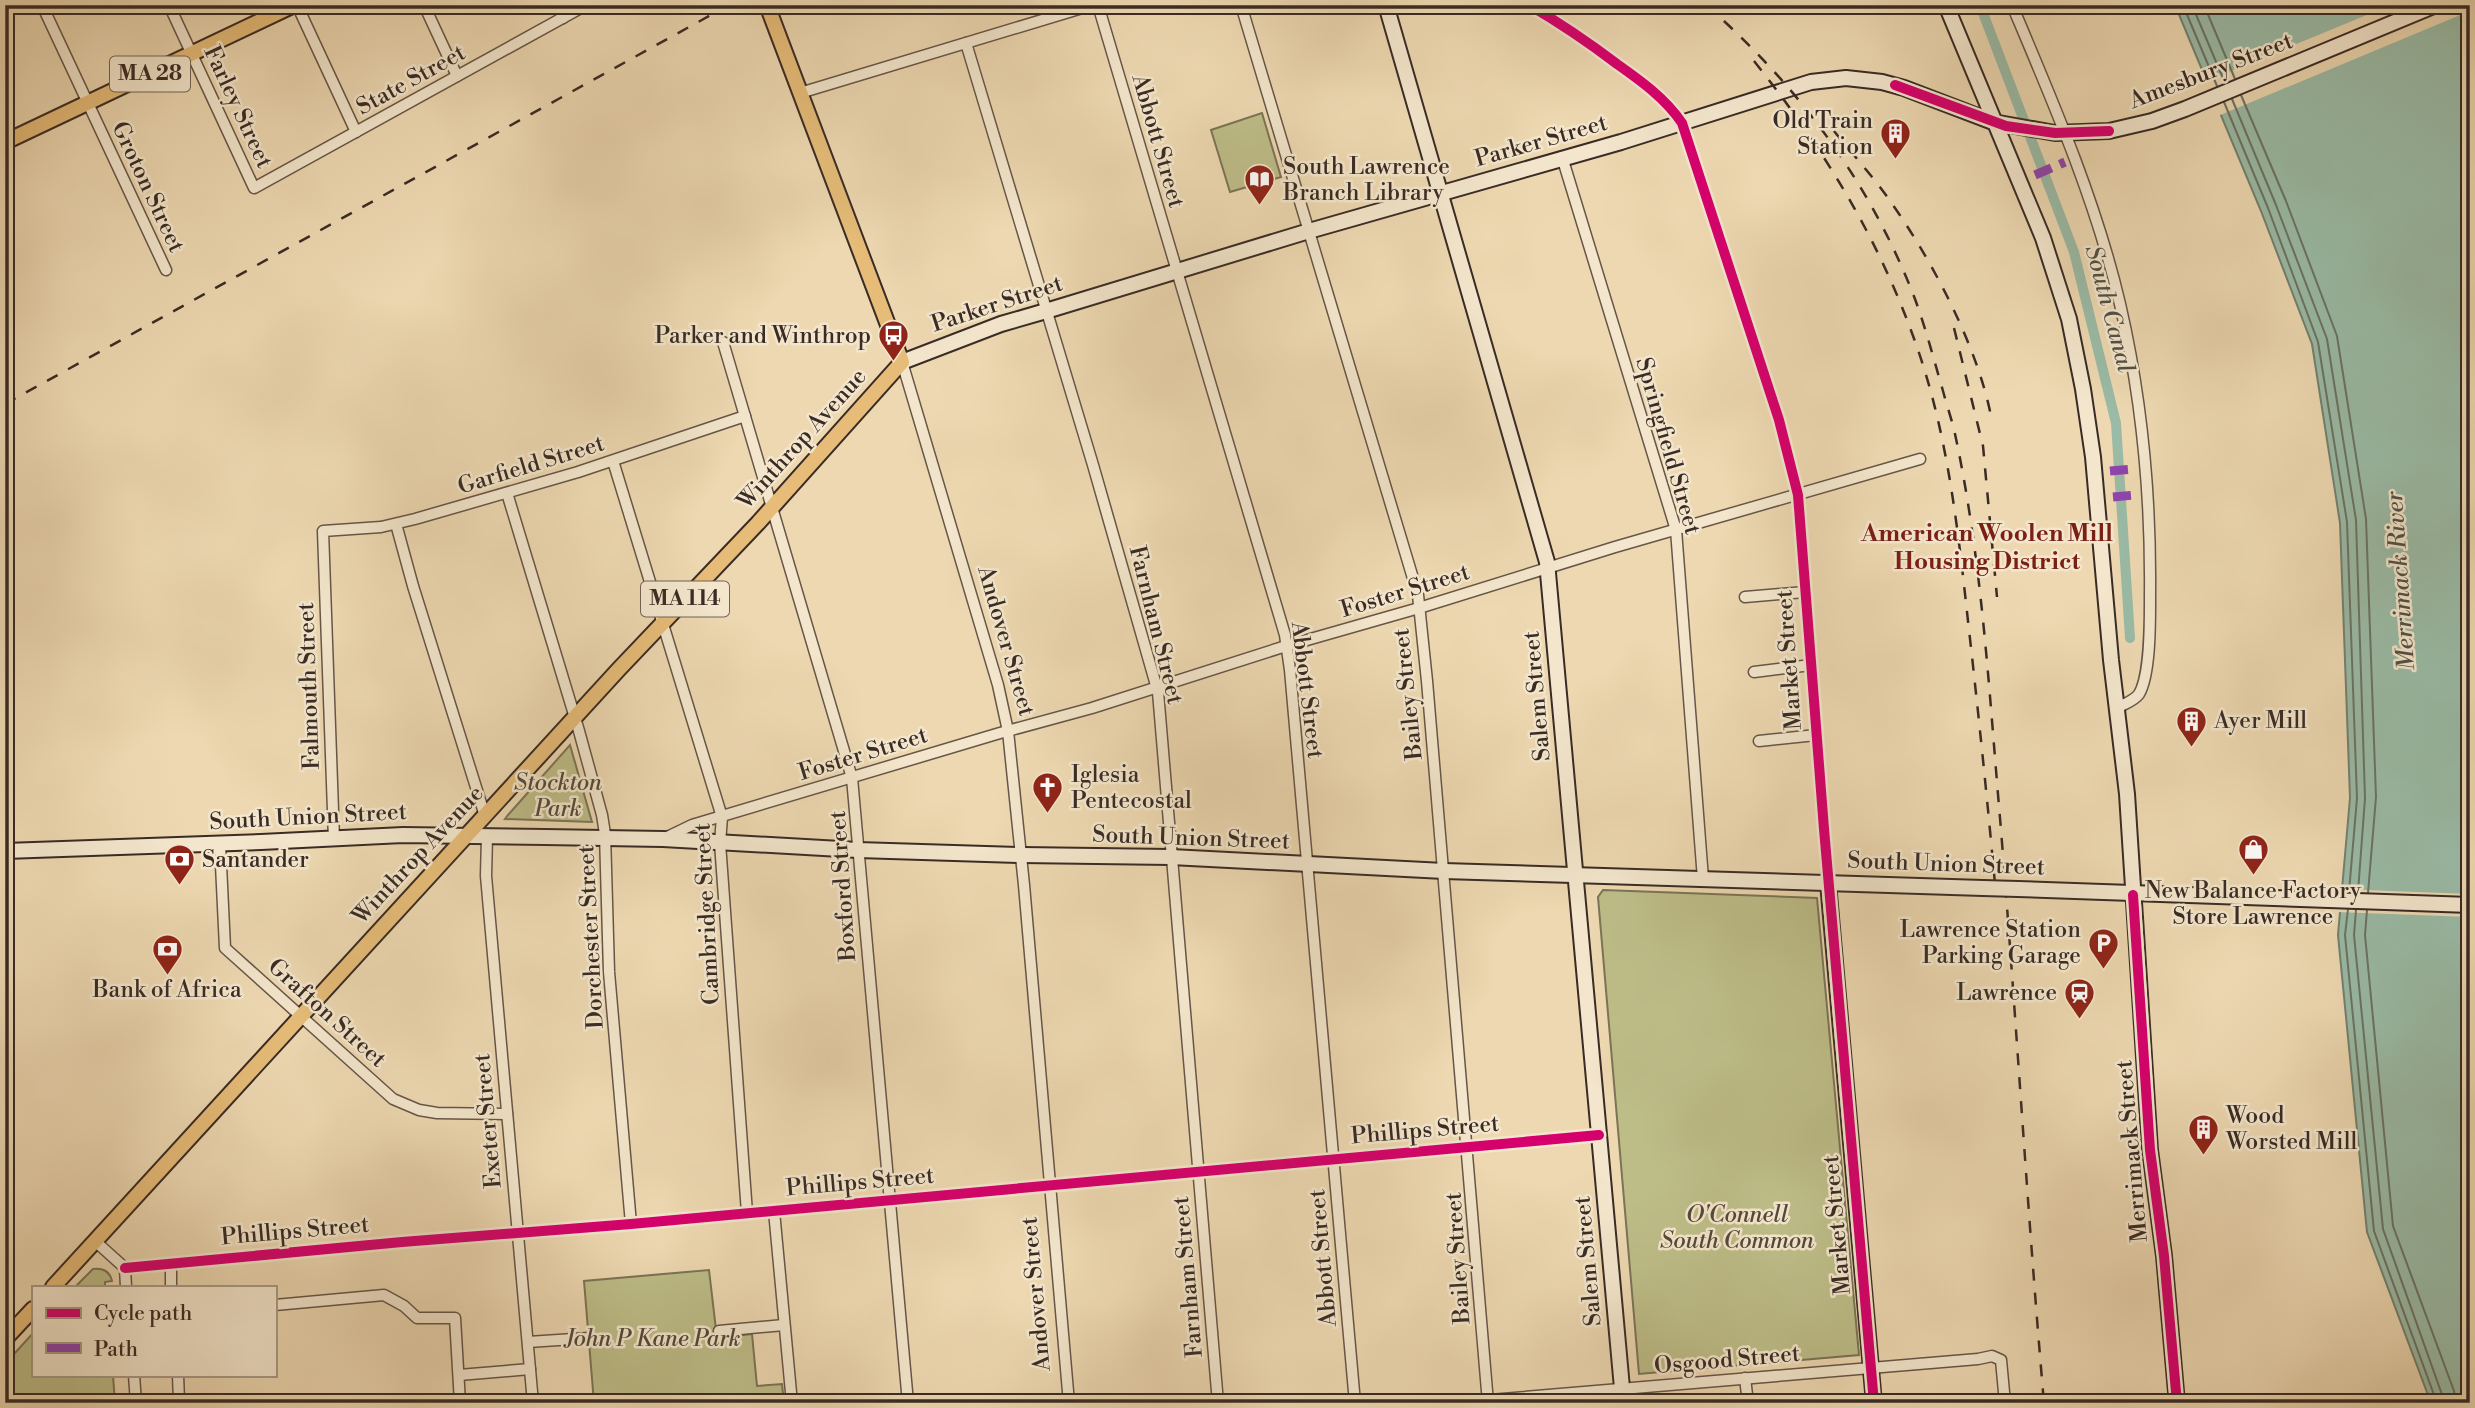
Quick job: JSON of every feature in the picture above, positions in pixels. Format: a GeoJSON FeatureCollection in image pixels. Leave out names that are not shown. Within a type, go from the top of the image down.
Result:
{"type":"FeatureCollection","features":[{"type":"Feature","properties":{"kind":"main road","name":"MA 28"},"geometry":{"type":"LineString","coordinates":[[5,142],[295,5]]}},
{"type":"Feature","properties":{"kind":"main road","name":"Andover Street"},"geometry":{"type":"LineString","coordinates":[[767,5],[902,362]]}},
{"type":"Feature","properties":{"kind":"main road","name":"Salem Street"},"geometry":{"type":"LineString","coordinates":[[1386,5],[1548,568],[1622,1388],[1628,1403]]}},
{"type":"Feature","properties":{"kind":"main road","name":"Merrimack Street"},"geometry":{"type":"LineString","coordinates":[[1946,5],[2000,124],[2043,238],[2069,319],[2083,390],[2093,457],[2127,794],[2150,1150],[2164,1256],[2177,1403]]}},
{"type":"Feature","properties":{"kind":"main road","name":"Amesbury Street"},"geometry":{"type":"LineString","coordinates":[[2000,124],[2060,133],[2109,131],[2152,121],[2436,5]]}},
{"type":"Feature","properties":{"kind":"main road","name":"Parker Street"},"geometry":{"type":"LineString","coordinates":[[902,362],[1001,324],[1309,230],[1682,123],[1811,82],[1864,79],[1904,88],[2000,124]]}},
{"type":"Feature","properties":{"kind":"main road","name":"Winthrop Avenue"},"geometry":{"type":"LineString","coordinates":[[54,1286],[575,717],[772,508],[902,362]]}},
{"type":"Feature","properties":{"kind":"main road","name":"South Union Street"},"geometry":{"type":"LineString","coordinates":[[5,850],[404,835],[663,839],[858,850],[1171,857],[1444,871],[2470,905]]}},
{"type":"Feature","properties":{"kind":"main road","name":"Market Street"},"geometry":{"type":"LineString","coordinates":[[1828,883],[1874,1403]]}},
{"type":"Feature","properties":{"kind":"main road"},"geometry":{"type":"LineString","coordinates":[[5,1339],[32,1309]]}},
{"type":"Feature","properties":{"kind":"street","name":"Groton Street"},"geometry":{"type":"LineString","coordinates":[[42,5],[166,270]]}},
{"type":"Feature","properties":{"kind":"street","name":"Farley Street"},"geometry":{"type":"LineString","coordinates":[[169,5],[254,188]]}},
{"type":"Feature","properties":{"kind":"street"},"geometry":{"type":"LineString","coordinates":[[295,5],[356,132]]}},
{"type":"Feature","properties":{"kind":"street"},"geometry":{"type":"LineString","coordinates":[[424,5],[457,76]]}},
{"type":"Feature","properties":{"kind":"street"},"geometry":{"type":"LineString","coordinates":[[556,5],[563,18]]}},
{"type":"Feature","properties":{"kind":"street","name":"State Street"},"geometry":{"type":"LineString","coordinates":[[254,188],[586,5]]}},
{"type":"Feature","properties":{"kind":"street"},"geometry":{"type":"LineString","coordinates":[[800,93],[1092,5]]}},
{"type":"Feature","properties":{"kind":"street","name":"Abbott Street"},"geometry":{"type":"LineString","coordinates":[[1098,5],[1286,646],[1355,1403]]}},
{"type":"Feature","properties":{"kind":"street","name":"Bailey Street"},"geometry":{"type":"LineString","coordinates":[[1241,5],[1418,595],[1488,1401]]}},
{"type":"Feature","properties":{"kind":"street","name":"Market Street"},"geometry":{"type":"LineString","coordinates":[[1529,5],[1566,26],[1648,86],[1671,107],[1682,123],[1779,420],[1798,495],[1828,883]]}},
{"type":"Feature","properties":{"kind":"street"},"geometry":{"type":"LineString","coordinates":[[2012,5],[2119,303],[2136,383],[2146,480],[2150,632],[2145,674],[2139,694],[2117,708]]}},
{"type":"Feature","properties":{"kind":"street","name":"Farnham Street"},"geometry":{"type":"LineString","coordinates":[[966,43],[1157,687],[1218,1403]]}},
{"type":"Feature","properties":{"kind":"street","name":"Springfield Street"},"geometry":{"type":"LineString","coordinates":[[1562,158],[1676,530],[1703,878]]}},
{"type":"Feature","properties":{"kind":"street","name":"Boxford Street"},"geometry":{"type":"LineString","coordinates":[[723,342],[852,778],[908,1403]]}},
{"type":"Feature","properties":{"kind":"street","name":"Andover Street"},"geometry":{"type":"LineString","coordinates":[[902,362],[1009,730],[1069,1403]]}},
{"type":"Feature","properties":{"kind":"street","name":"Garfield Street"},"geometry":{"type":"LineString","coordinates":[[323,531],[396,524],[612,461],[745,416]]}},
{"type":"Feature","properties":{"kind":"street","name":"Foster Street"},"geometry":{"type":"LineString","coordinates":[[663,839],[692,825],[1920,459]]}},
{"type":"Feature","properties":{"kind":"street","name":"Cambridge Street"},"geometry":{"type":"LineString","coordinates":[[612,461],[722,817],[720,843],[747,1213]]}},
{"type":"Feature","properties":{"kind":"street","name":"Dorchester Street"},"geometry":{"type":"LineString","coordinates":[[507,493],[602,815],[609,972],[631,1224]]}},
{"type":"Feature","properties":{"kind":"street"},"geometry":{"type":"LineString","coordinates":[[396,524],[485,817]]}},
{"type":"Feature","properties":{"kind":"street","name":"Falmouth Street"},"geometry":{"type":"LineString","coordinates":[[323,531],[334,839]]}},
{"type":"Feature","properties":{"kind":"street"},"geometry":{"type":"LineString","coordinates":[[1745,597],[1805,592]]}},
{"type":"Feature","properties":{"kind":"street"},"geometry":{"type":"LineString","coordinates":[[1754,671],[1811,665]]}},
{"type":"Feature","properties":{"kind":"street"},"geometry":{"type":"LineString","coordinates":[[1759,741],[1816,735]]}},
{"type":"Feature","properties":{"kind":"street","name":"Exeter Street"},"geometry":{"type":"LineString","coordinates":[[487,836],[486,876],[533,1403]]}},
{"type":"Feature","properties":{"kind":"street","name":"Grafton Street"},"geometry":{"type":"LineString","coordinates":[[220,844],[225,948],[393,1099],[419,1110],[438,1113],[507,1114]]}},
{"type":"Feature","properties":{"kind":"street","name":"Phillips Street"},"geometry":{"type":"LineString","coordinates":[[125,1268],[1599,1135]]}},
{"type":"Feature","properties":{"kind":"street"},"geometry":{"type":"LineString","coordinates":[[774,1211],[792,1403]]}},
{"type":"Feature","properties":{"kind":"street"},"geometry":{"type":"LineString","coordinates":[[95,1241],[125,1268],[126,1286]]}},
{"type":"Feature","properties":{"kind":"street"},"geometry":{"type":"LineString","coordinates":[[170,1264],[172,1286]]}},
{"type":"Feature","properties":{"kind":"street"},"geometry":{"type":"LineString","coordinates":[[276,1305],[384,1295],[404,1306],[417,1318],[455,1318],[460,1403]]}},
{"type":"Feature","properties":{"kind":"street"},"geometry":{"type":"LineString","coordinates":[[719,1331],[784,1325]]}},
{"type":"Feature","properties":{"kind":"street"},"geometry":{"type":"LineString","coordinates":[[528,1342],[589,1338]]}},
{"type":"Feature","properties":{"kind":"street","name":"Osgood Street"},"geometry":{"type":"LineString","coordinates":[[1454,1403],[1992,1356],[2001,1360],[2005,1403]]}},
{"type":"Feature","properties":{"kind":"street"},"geometry":{"type":"LineString","coordinates":[[459,1375],[530,1369]]}},
{"type":"Feature","properties":{"kind":"street"},"geometry":{"type":"LineString","coordinates":[[134,1376],[136,1403]]}},
{"type":"Feature","properties":{"kind":"street"},"geometry":{"type":"LineString","coordinates":[[160,1403],[179,1402],[178,1376]]}},
{"type":"Feature","properties":{"kind":"street"},"geometry":{"type":"LineString","coordinates":[[1745,1378],[1748,1403]]}},
{"type":"Feature","properties":{"kind":"green space"},"geometry":{"type":"Polygon","coordinates":[[[1262,113],[1281,177],[1230,192],[1211,130],[1262,113]]]}},
{"type":"Feature","properties":{"kind":"green space","name":"Stockton Park"},"geometry":{"type":"Polygon","coordinates":[[[570,745],[592,822],[505,819],[508,815],[570,745]]]}},
{"type":"Feature","properties":{"kind":"green space","name":"O'Connell South Common"},"geometry":{"type":"Polygon","coordinates":[[[1603,890],[1817,898],[1859,1355],[1639,1374],[1598,897],[1603,890]]]}},
{"type":"Feature","properties":{"kind":"green space"},"geometry":{"type":"Polygon","coordinates":[[[93,1269],[105,1271],[112,1281],[105,1282],[105,1286],[76,1286],[93,1269]]]}},
{"type":"Feature","properties":{"kind":"green space","name":"John P Kane Park"},"geometry":{"type":"Polygon","coordinates":[[[709,1270],[717,1338],[752,1334],[757,1386],[782,1384],[784,1403],[594,1403],[584,1281],[709,1270]]]}},
{"type":"Feature","properties":{"kind":"green space"},"geometry":{"type":"Polygon","coordinates":[[[32,1334],[32,1376],[113,1376],[115,1403],[5,1403],[5,1364],[32,1334]]]}},
{"type":"Feature","properties":{"kind":"water","name":"Merrimack River"},"geometry":{"type":"Polygon","coordinates":[[[2175,5],[2452,5],[2470,23],[2470,1403],[2431,1403],[2367,1232],[2338,935],[2350,798],[2340,523],[2312,344],[2261,211],[2175,5]]]}},
{"type":"Feature","properties":{"kind":"pier"},"geometry":{"type":"Polygon","coordinates":[[[2391,5],[2457,5],[2465,13],[2218,116],[2204,82],[2391,5]]]}},
{"type":"Feature","properties":{"kind":"pier"},"geometry":{"type":"Polygon","coordinates":[[[2339,889],[2470,894],[2470,917],[2337,912],[2339,889]]]}},
{"type":"Feature","properties":{"kind":"waterway","name":"South Canal"},"geometry":{"type":"LineString","coordinates":[[1980,5],[2074,252],[2116,423],[2130,638]]}},
{"type":"Feature","properties":{"kind":"railway"},"geometry":{"type":"LineString","coordinates":[[5,404],[729,5]]}},
{"type":"Feature","properties":{"kind":"railway"},"geometry":{"type":"LineString","coordinates":[[1706,5],[1740,36],[1801,103],[1854,177],[1877,216],[1915,299],[1954,429],[1972,529],[1988,674],[2044,1403]]}},
{"type":"Feature","properties":{"kind":"railway"},"geometry":{"type":"LineString","coordinates":[[1754,61],[1827,163],[1869,235],[1903,310],[1928,383],[1937,416],[1956,518],[1995,884]]}},
{"type":"Feature","properties":{"kind":"railway"},"geometry":{"type":"LineString","coordinates":[[1834,131],[1888,198],[1936,275],[1975,360],[1991,416]]}},
{"type":"Feature","properties":{"kind":"railway"},"geometry":{"type":"LineString","coordinates":[[1954,328],[1983,446],[1997,597]]}},
{"type":"Feature","properties":{"kind":"marked path"},"geometry":{"type":"LineString","coordinates":[[2035,175],[2065,162]]}},
{"type":"Feature","properties":{"kind":"marked path"},"geometry":{"type":"LineString","coordinates":[[2110,471],[2133,469]]}},
{"type":"Feature","properties":{"kind":"marked path"},"geometry":{"type":"LineString","coordinates":[[2113,497],[2135,495]]}},
{"type":"Feature","properties":{"kind":"cycle path"},"geometry":{"type":"LineString","coordinates":[[1529,5],[1585,40],[1644,84],[1682,123],[1779,420],[1798,495],[1874,1403]]}},
{"type":"Feature","properties":{"kind":"cycle path"},"geometry":{"type":"LineString","coordinates":[[1895,85],[2006,126],[2055,133],[2109,131]]}},
{"type":"Feature","properties":{"kind":"cycle path"},"geometry":{"type":"LineString","coordinates":[[2133,895],[2150,1150],[2164,1256],[2177,1403]]}},
{"type":"Feature","properties":{"kind":"cycle path"},"geometry":{"type":"LineString","coordinates":[[125,1268],[1599,1135]]}},
{"type":"Feature","properties":{"kind":"place","name":"Old Train Station"},"geometry":{"type":"Point","coordinates":[1896,161]}},
{"type":"Feature","properties":{"kind":"place","name":"South Lawrence Branch Library"},"geometry":{"type":"Point","coordinates":[1260,207]}},
{"type":"Feature","properties":{"kind":"place","name":"Parker and Winthrop"},"geometry":{"type":"Point","coordinates":[894,363]}},
{"type":"Feature","properties":{"kind":"place","name":"Ayer Mill"},"geometry":{"type":"Point","coordinates":[2191,748]}},
{"type":"Feature","properties":{"kind":"place","name":"Iglesia Pentecostal"},"geometry":{"type":"Point","coordinates":[1048,815]}},
{"type":"Feature","properties":{"kind":"place","name":"New Balance Factory Store Lawrence"},"geometry":{"type":"Point","coordinates":[2253,877]}},
{"type":"Feature","properties":{"kind":"place","name":"Santander"},"geometry":{"type":"Point","coordinates":[179,887]}},
{"type":"Feature","properties":{"kind":"place","name":"Lawrence Station Parking Garage"},"geometry":{"type":"Point","coordinates":[2104,970]}},
{"type":"Feature","properties":{"kind":"place","name":"Bank of Africa"},"geometry":{"type":"Point","coordinates":[167,976]}},
{"type":"Feature","properties":{"kind":"place","name":"Lawrence"},"geometry":{"type":"Point","coordinates":[2080,1020]}},
{"type":"Feature","properties":{"kind":"place","name":"Wood Worsted Mill"},"geometry":{"type":"Point","coordinates":[2203,1156]}},
{"type":"Feature","properties":{"kind":"district","name":"American Woolen Mill Housing District"},"geometry":{"type":"Point","coordinates":[1987,548]}}]}
